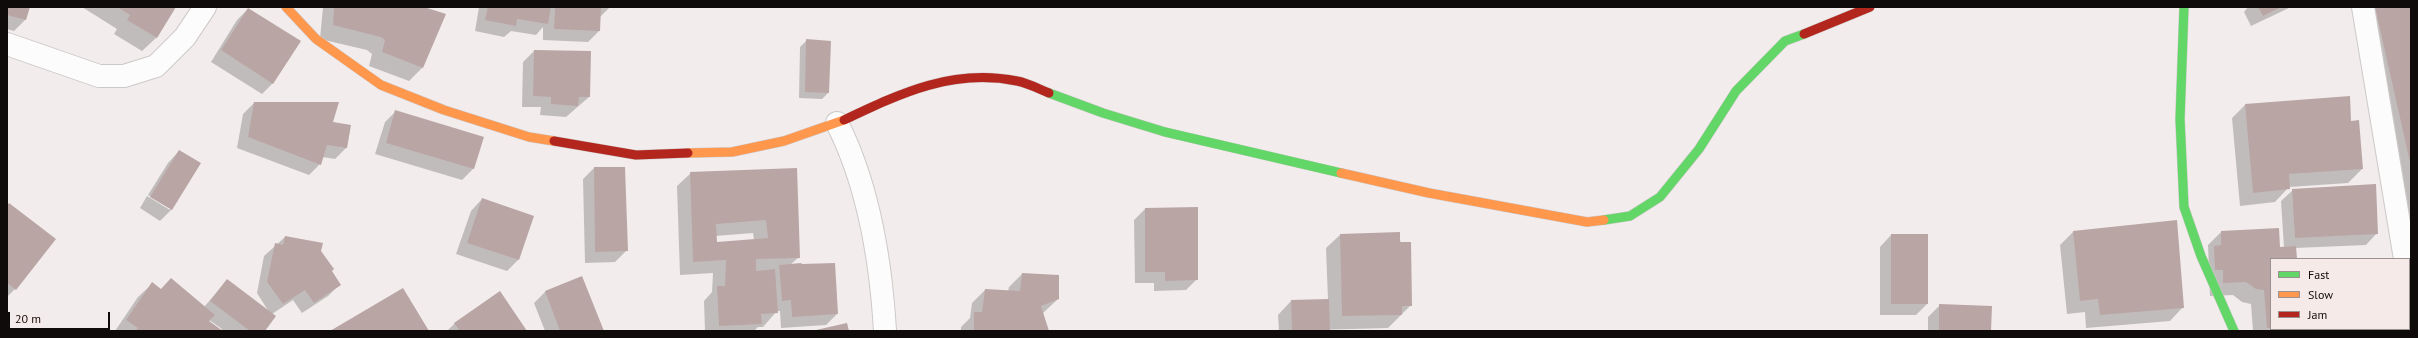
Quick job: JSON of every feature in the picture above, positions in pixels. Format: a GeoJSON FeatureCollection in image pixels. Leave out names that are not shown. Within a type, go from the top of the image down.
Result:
{"type":"FeatureCollection","features":[{"type":"Feature","properties":{"kind":"street"},"geometry":{"type":"LineString","coordinates":[[7,44],[99,76],[124,76],[156,66],[185,37],[206,7]]}},
{"type":"Feature","properties":{"kind":"street"},"geometry":{"type":"LineString","coordinates":[[286,7],[316,40],[381,85],[444,110],[529,137],[636,155],[732,152],[784,141],[837,122],[893,97],[936,82],[978,77],[1018,81],[1104,113],[1165,132],[1429,193],[1587,222],[1630,216],[1660,197],[1699,149],[1736,91],[1785,41],[1870,7]]}},
{"type":"Feature","properties":{"kind":"street"},"geometry":{"type":"LineString","coordinates":[[2184,7],[2180,119],[2184,207],[2201,256],[2234,331]]}},
{"type":"Feature","properties":{"kind":"street"},"geometry":{"type":"LineString","coordinates":[[2363,7],[2406,233],[2405,258]]}},
{"type":"Feature","properties":{"kind":"street"},"geometry":{"type":"LineString","coordinates":[[837,122],[857,168],[883,294],[885,331]]}},
{"type":"Feature","properties":{"kind":"building"},"geometry":{"type":"Polygon","coordinates":[[[7,7],[30,7],[26,20],[7,15],[7,7]]]}},
{"type":"Feature","properties":{"kind":"building"},"geometry":{"type":"Polygon","coordinates":[[[117,7],[176,7],[157,38],[127,20],[130,15],[117,7]]]}},
{"type":"Feature","properties":{"kind":"building"},"geometry":{"type":"Polygon","coordinates":[[[334,7],[424,7],[446,14],[423,68],[382,52],[385,40],[381,37],[333,25],[334,7]]]}},
{"type":"Feature","properties":{"kind":"building"},"geometry":{"type":"Polygon","coordinates":[[[488,7],[551,7],[548,24],[517,19],[516,26],[485,20],[488,7]]]}},
{"type":"Feature","properties":{"kind":"building"},"geometry":{"type":"Polygon","coordinates":[[[555,7],[601,7],[600,31],[554,29],[555,7]]]}},
{"type":"Feature","properties":{"kind":"building"},"geometry":{"type":"Polygon","coordinates":[[[2258,7],[2281,7],[2263,16],[2258,7]]]}},
{"type":"Feature","properties":{"kind":"building"},"geometry":{"type":"Polygon","coordinates":[[[2375,7],[2411,7],[2411,162],[2410,162],[2375,7]]]}},
{"type":"Feature","properties":{"kind":"building"},"geometry":{"type":"Polygon","coordinates":[[[248,8],[301,41],[273,84],[221,50],[248,8]]]}},
{"type":"Feature","properties":{"kind":"building"},"geometry":{"type":"Polygon","coordinates":[[[806,39],[831,41],[829,93],[805,92],[806,39]]]}},
{"type":"Feature","properties":{"kind":"building"},"geometry":{"type":"Polygon","coordinates":[[[534,50],[591,51],[590,97],[579,97],[578,106],[551,104],[551,97],[533,96],[534,50]]]}},
{"type":"Feature","properties":{"kind":"building"},"geometry":{"type":"Polygon","coordinates":[[[2350,96],[2351,121],[2359,120],[2363,169],[2289,174],[2290,189],[2253,193],[2245,104],[2350,96]]]}},
{"type":"Feature","properties":{"kind":"building"},"geometry":{"type":"Polygon","coordinates":[[[254,102],[339,102],[333,122],[351,125],[347,148],[327,145],[321,165],[248,137],[254,102]]]}},
{"type":"Feature","properties":{"kind":"building"},"geometry":{"type":"Polygon","coordinates":[[[395,110],[484,137],[474,169],[386,143],[395,110]]]}},
{"type":"Feature","properties":{"kind":"building"},"geometry":{"type":"Polygon","coordinates":[[[179,150],[201,163],[172,210],[150,197],[179,150]]]}},
{"type":"Feature","properties":{"kind":"building"},"geometry":{"type":"Polygon","coordinates":[[[594,167],[625,167],[628,251],[595,252],[594,167]]]}},
{"type":"Feature","properties":{"kind":"building"},"geometry":{"type":"Polygon","coordinates":[[[797,168],[800,258],[756,259],[756,271],[775,269],[778,313],[761,314],[762,324],[719,326],[717,286],[725,286],[726,260],[693,262],[690,172],[797,168]],[[766,220],[716,224],[717,242],[768,238],[766,220]]]}},
{"type":"Feature","properties":{"kind":"building"},"geometry":{"type":"Polygon","coordinates":[[[2376,184],[2378,234],[2295,238],[2292,189],[2376,184]]]}},
{"type":"Feature","properties":{"kind":"building"},"geometry":{"type":"Polygon","coordinates":[[[482,198],[534,216],[519,260],[467,243],[482,198]]]}},
{"type":"Feature","properties":{"kind":"building"},"geometry":{"type":"Polygon","coordinates":[[[9,203],[56,239],[16,290],[7,283],[7,206],[9,203]]]}},
{"type":"Feature","properties":{"kind":"building"},"geometry":{"type":"Polygon","coordinates":[[[1198,207],[1198,280],[1165,281],[1165,272],[1145,272],[1145,208],[1198,207]]]}},
{"type":"Feature","properties":{"kind":"building"},"geometry":{"type":"Polygon","coordinates":[[[2177,220],[2184,308],[2100,315],[2098,299],[2080,301],[2073,231],[2177,220]]]}},
{"type":"Feature","properties":{"kind":"building"},"geometry":{"type":"Polygon","coordinates":[[[2279,228],[2280,247],[2296,246],[2297,258],[2270,258],[2270,328],[2267,328],[2264,290],[2256,289],[2246,282],[2223,283],[2223,270],[2215,270],[2214,246],[2221,245],[2221,231],[2279,228]]]}},
{"type":"Feature","properties":{"kind":"building"},"geometry":{"type":"Polygon","coordinates":[[[1400,232],[1400,242],[1411,242],[1412,306],[1402,306],[1402,315],[1342,316],[1340,234],[1400,232]]]}},
{"type":"Feature","properties":{"kind":"building"},"geometry":{"type":"Polygon","coordinates":[[[1891,234],[1928,234],[1928,304],[1891,304],[1891,234]]]}},
{"type":"Feature","properties":{"kind":"building"},"geometry":{"type":"Polygon","coordinates":[[[285,236],[323,243],[321,251],[334,269],[332,271],[341,285],[314,303],[305,290],[283,304],[267,282],[275,243],[283,245],[285,236]]]}},
{"type":"Feature","properties":{"kind":"building"},"geometry":{"type":"Polygon","coordinates":[[[801,263],[835,263],[838,314],[792,317],[791,300],[782,301],[779,265],[801,263]]]}},
{"type":"Feature","properties":{"kind":"building"},"geometry":{"type":"Polygon","coordinates":[[[1022,273],[1059,275],[1059,299],[1041,306],[1049,331],[974,331],[974,312],[982,312],[985,289],[1020,291],[1022,273]]]}},
{"type":"Feature","properties":{"kind":"building"},"geometry":{"type":"Polygon","coordinates":[[[582,276],[604,331],[560,331],[545,291],[582,276]]]}},
{"type":"Feature","properties":{"kind":"building"},"geometry":{"type":"Polygon","coordinates":[[[171,278],[215,315],[209,321],[223,331],[135,331],[138,328],[126,320],[152,282],[161,289],[171,278]]]}},
{"type":"Feature","properties":{"kind":"building"},"geometry":{"type":"Polygon","coordinates":[[[227,279],[276,316],[265,331],[250,331],[210,301],[227,279]]]}},
{"type":"Feature","properties":{"kind":"building"},"geometry":{"type":"Polygon","coordinates":[[[403,288],[429,331],[330,331],[403,288]]]}},
{"type":"Feature","properties":{"kind":"building"},"geometry":{"type":"Polygon","coordinates":[[[500,291],[527,331],[460,331],[454,323],[500,291]]]}},
{"type":"Feature","properties":{"kind":"building"},"geometry":{"type":"Polygon","coordinates":[[[1329,299],[1330,331],[1292,331],[1291,300],[1329,299]]]}},
{"type":"Feature","properties":{"kind":"building"},"geometry":{"type":"Polygon","coordinates":[[[1939,304],[1992,306],[1991,331],[1939,331],[1939,304]]]}},
{"type":"Feature","properties":{"kind":"building"},"geometry":{"type":"Polygon","coordinates":[[[847,323],[849,331],[816,331],[816,330],[847,323]]]}},
{"type":"Feature","properties":{"kind":"traffic: fast"},"geometry":{"type":"LineString","coordinates":[[2184,7],[2180,119],[2184,207],[2201,256],[2234,331]]}},
{"type":"Feature","properties":{"kind":"traffic: fast"},"geometry":{"type":"LineString","coordinates":[[1604,220],[1630,216],[1660,197],[1699,149],[1736,91],[1785,41],[1804,34]]}},
{"type":"Feature","properties":{"kind":"traffic: fast"},"geometry":{"type":"LineString","coordinates":[[1049,93],[1103,113],[1165,132],[1341,173]]}},
{"type":"Feature","properties":{"kind":"traffic: slow"},"geometry":{"type":"LineString","coordinates":[[286,7],[316,39],[381,85],[444,110],[529,137],[554,141]]}},
{"type":"Feature","properties":{"kind":"traffic: slow"},"geometry":{"type":"LineString","coordinates":[[688,153],[732,152],[784,141],[844,120]]}},
{"type":"Feature","properties":{"kind":"traffic: slow"},"geometry":{"type":"LineString","coordinates":[[1341,173],[1429,193],[1587,222],[1604,220]]}},
{"type":"Feature","properties":{"kind":"traffic: jam"},"geometry":{"type":"LineString","coordinates":[[1804,34],[1870,7]]}},
{"type":"Feature","properties":{"kind":"traffic: jam"},"geometry":{"type":"LineString","coordinates":[[844,120],[907,92],[949,81],[971,78],[994,78],[1017,81],[1049,93]]}},
{"type":"Feature","properties":{"kind":"traffic: jam"},"geometry":{"type":"LineString","coordinates":[[554,141],[636,155],[688,153]]}}]}
